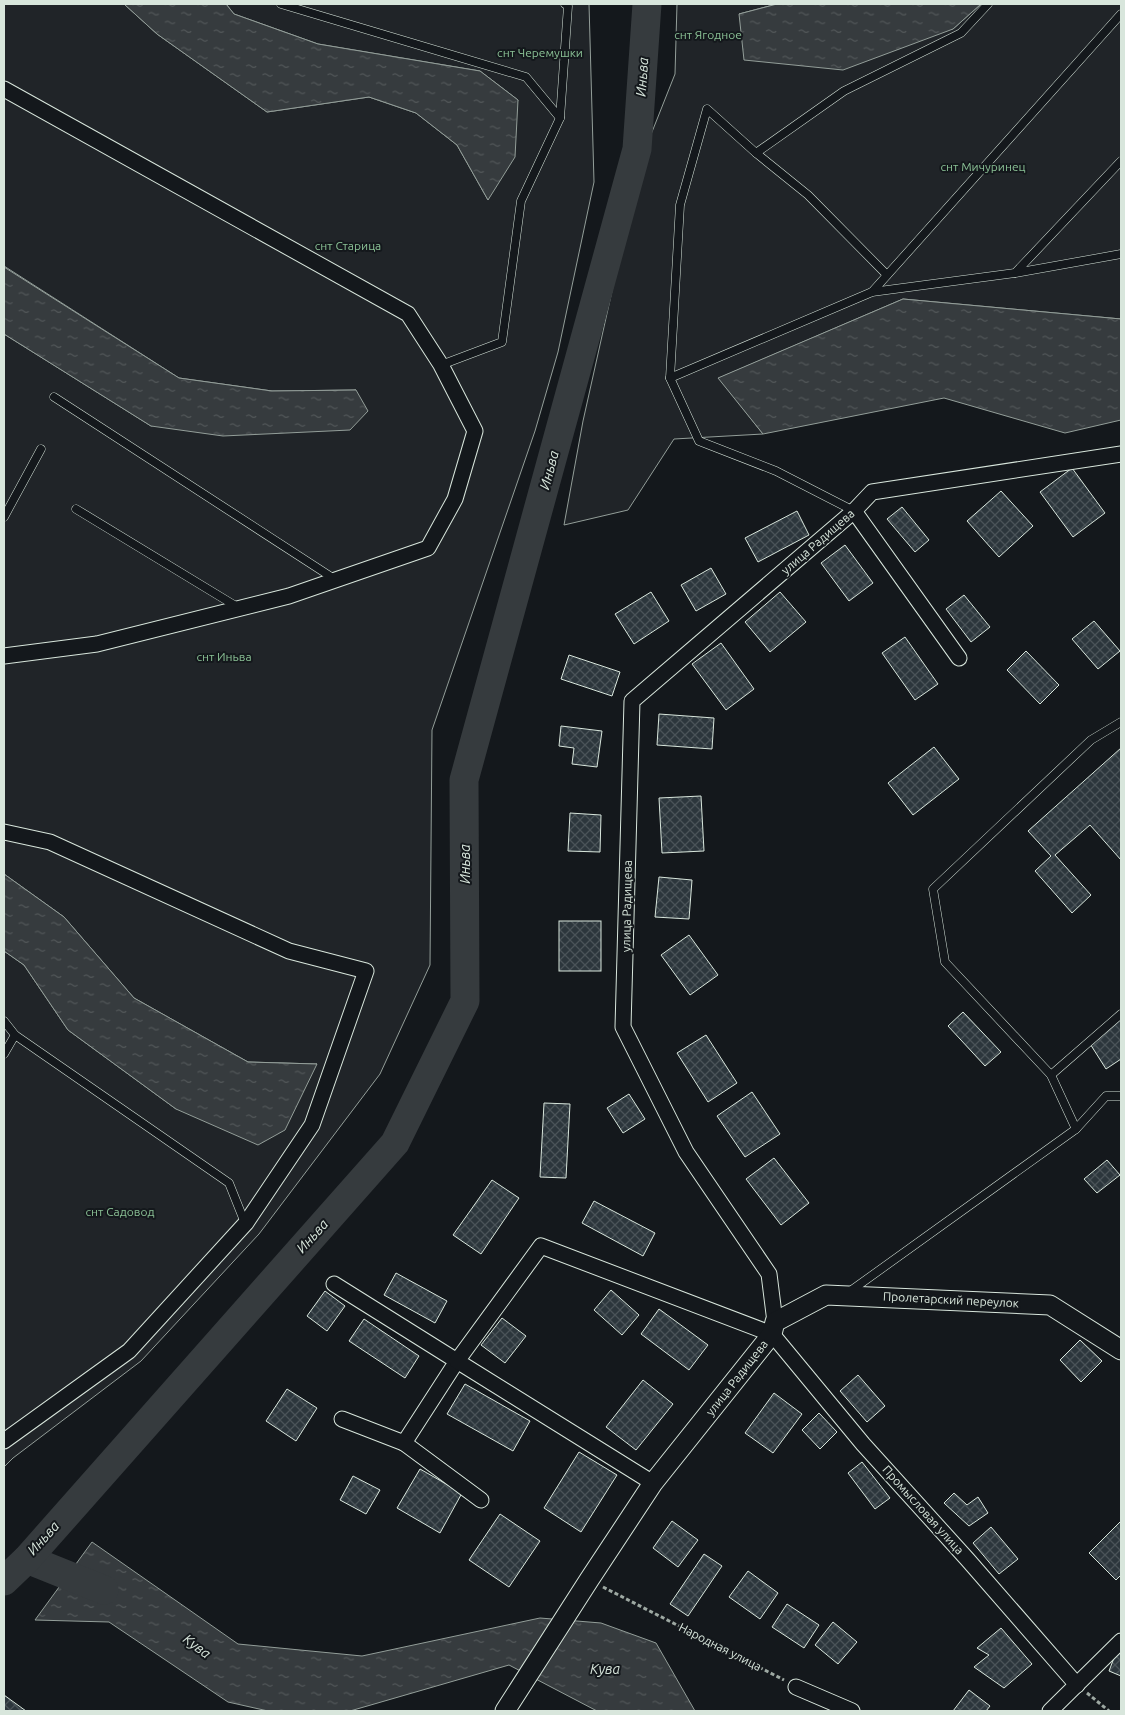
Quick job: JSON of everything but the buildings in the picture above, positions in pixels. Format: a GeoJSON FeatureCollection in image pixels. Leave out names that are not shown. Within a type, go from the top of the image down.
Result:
{"type":"FeatureCollection","features":[{"type":"Feature","properties":{"kind":"street"},"geometry":{"type":"LineString","coordinates":[[4,89],[408,314],[441,364],[475,431],[455,499],[428,548],[289,596],[97,644],[4,656]]}},
{"type":"Feature","properties":{"kind":"street","name":"улица Радищева"},"geometry":{"type":"LineString","coordinates":[[508,1707],[653,1483],[773,1328],[769,1274],[686,1152],[623,1027],[632,701],[854,511],[872,492],[1121,454]]}},
{"type":"Feature","properties":{"kind":"street"},"geometry":{"type":"LineString","coordinates":[[854,511],[959,658]]}},
{"type":"Feature","properties":{"kind":"street"},"geometry":{"type":"LineString","coordinates":[[4,832],[50,842],[289,951],[366,971],[312,1125],[246,1223],[129,1351],[4,1441]]}},
{"type":"Feature","properties":{"kind":"street"},"geometry":{"type":"LineString","coordinates":[[404,1443],[457,1361],[541,1246],[773,1328]]}},
{"type":"Feature","properties":{"kind":"street"},"geometry":{"type":"LineString","coordinates":[[334,1284],[653,1483]]}},
{"type":"Feature","properties":{"kind":"street","name":"Пролетарский переулок"},"geometry":{"type":"LineString","coordinates":[[773,1328],[826,1295],[1050,1305],[1121,1350]]}},
{"type":"Feature","properties":{"kind":"street","name":"Промысловая улица"},"geometry":{"type":"LineString","coordinates":[[773,1328],[863,1444],[1077,1685]]}},
{"type":"Feature","properties":{"kind":"street"},"geometry":{"type":"LineString","coordinates":[[342,1419],[404,1443],[481,1500]]}},
{"type":"Feature","properties":{"kind":"street"},"geometry":{"type":"LineString","coordinates":[[1050,1711],[1121,1640]]}},
{"type":"Feature","properties":{"kind":"street"},"geometry":{"type":"LineString","coordinates":[[796,1687],[852,1711]]}},
{"type":"Feature","properties":{"kind":"lane"},"geometry":{"type":"LineString","coordinates":[[281,4],[526,77],[560,118]]}},
{"type":"Feature","properties":{"kind":"lane"},"geometry":{"type":"LineString","coordinates":[[441,364],[502,342],[522,201],[560,118],[568,6],[565,4]]}},
{"type":"Feature","properties":{"kind":"lane"},"geometry":{"type":"LineString","coordinates":[[756,153],[844,90],[960,33],[988,4]]}},
{"type":"Feature","properties":{"kind":"lane"},"geometry":{"type":"LineString","coordinates":[[872,292],[1121,14]]}},
{"type":"Feature","properties":{"kind":"lane"},"geometry":{"type":"LineString","coordinates":[[854,511],[776,471],[699,441],[670,378],[680,205],[707,109],[756,153],[808,195],[887,275]]}},
{"type":"Feature","properties":{"kind":"lane"},"geometry":{"type":"LineString","coordinates":[[1015,273],[1121,161]]}},
{"type":"Feature","properties":{"kind":"lane"},"geometry":{"type":"LineString","coordinates":[[670,378],[872,292],[1015,273],[1121,254]]}},
{"type":"Feature","properties":{"kind":"lane"},"geometry":{"type":"LineString","coordinates":[[54,397],[336,580]]}},
{"type":"Feature","properties":{"kind":"lane"},"geometry":{"type":"LineString","coordinates":[[4,517],[42,449]]}},
{"type":"Feature","properties":{"kind":"lane"},"geometry":{"type":"LineString","coordinates":[[76,509],[240,608]]}},
{"type":"Feature","properties":{"kind":"lane"},"geometry":{"type":"LineString","coordinates":[[1076,1129],[1050,1075],[945,962],[933,889],[1091,740],[1121,722]]}},
{"type":"Feature","properties":{"kind":"lane"},"geometry":{"type":"LineString","coordinates":[[1050,1075],[1121,1014]]}},
{"type":"Feature","properties":{"kind":"lane"},"geometry":{"type":"LineString","coordinates":[[4,1021],[15,1035],[229,1183],[246,1223]]}},
{"type":"Feature","properties":{"kind":"lane"},"geometry":{"type":"LineString","coordinates":[[4,1054],[15,1035]]}},
{"type":"Feature","properties":{"kind":"lane"},"geometry":{"type":"LineString","coordinates":[[844,1296],[1076,1129],[1106,1096],[1121,1096]]}},
{"type":"Feature","properties":{"kind":"path","name":"Народная улица"},"geometry":{"type":"LineString","coordinates":[[589,1580],[796,1687]]}},
{"type":"Feature","properties":{"kind":"path"},"geometry":{"type":"LineString","coordinates":[[1077,1685],[1109,1711]]}},
{"type":"Feature","properties":{"kind":"green space"},"geometry":{"type":"Polygon","coordinates":[[[4,4],[124,4],[157,34],[267,112],[369,97],[416,113],[457,145],[488,200],[518,100],[480,71],[318,44],[234,14],[226,4],[589,4],[594,182],[558,352],[535,431],[432,730],[430,965],[380,1074],[259,1234],[141,1361],[13,1458],[4,1467],[4,951],[24,965],[68,1030],[176,1109],[317,1064],[248,1062],[134,998],[64,917],[4,874],[4,334],[151,426],[356,390],[272,391],[179,378],[4,266],[4,4]]]}},
{"type":"Feature","properties":{"kind":"green space","name":"снт Мичуринец"},"geometry":{"type":"Polygon","coordinates":[[[677,4],[777,4],[739,14],[953,29],[981,4],[1121,4],[1121,319],[903,299],[719,378],[763,434],[674,439],[628,510],[564,525],[583,421],[631,206],[648,142],[675,74],[677,4]]]}},
{"type":"Feature","properties":{"kind":"water"},"geometry":{"type":"Polygon","coordinates":[[[124,4],[226,4],[234,14],[318,44],[480,71],[518,100],[515,157],[488,200],[457,145],[416,113],[369,97],[267,112],[157,34],[124,4]]]}},
{"type":"Feature","properties":{"kind":"water"},"geometry":{"type":"Polygon","coordinates":[[[777,4],[981,4],[953,29],[843,70],[744,60],[739,14],[777,4]]]}},
{"type":"Feature","properties":{"kind":"water"},"geometry":{"type":"Polygon","coordinates":[[[4,267],[179,378],[272,391],[356,390],[368,411],[350,430],[223,436],[151,426],[4,334],[4,267]]]}},
{"type":"Feature","properties":{"kind":"water"},"geometry":{"type":"Polygon","coordinates":[[[903,299],[1121,319],[1121,420],[1065,433],[944,398],[763,434],[718,378],[903,299]]]}},
{"type":"Feature","properties":{"kind":"water"},"geometry":{"type":"Polygon","coordinates":[[[4,874],[64,917],[134,998],[248,1062],[317,1064],[285,1130],[258,1145],[176,1109],[68,1030],[24,965],[4,951],[4,874]]]}},
{"type":"Feature","properties":{"kind":"water","name":"Кува"},"geometry":{"type":"Polygon","coordinates":[[[92,1542],[238,1644],[362,1656],[540,1618],[601,1623],[656,1643],[695,1711],[597,1711],[509,1665],[350,1711],[268,1711],[228,1702],[109,1622],[35,1620],[92,1542]]]}},
{"type":"Feature","properties":{"kind":"waterway","name":"Иньва"},"geometry":{"type":"LineString","coordinates":[[4,1581],[27,1559],[395,1143],[465,1001],[464,780],[637,149],[647,4]]}},
{"type":"Feature","properties":{"kind":"waterway","name":"Кува"},"geometry":{"type":"LineString","coordinates":[[27,1559],[104,1590]]}},
{"type":"Feature","properties":{"kind":"park label","name":"снт Ягодное"},"geometry":{"type":"Point","coordinates":[708,35]}},
{"type":"Feature","properties":{"kind":"park label","name":"снт Черемушки"},"geometry":{"type":"Point","coordinates":[540,53]}},
{"type":"Feature","properties":{"kind":"park label","name":"снт Старица"},"geometry":{"type":"Point","coordinates":[348,246]}},
{"type":"Feature","properties":{"kind":"park label","name":"снт Иньва"},"geometry":{"type":"Point","coordinates":[224,657]}},
{"type":"Feature","properties":{"kind":"park label","name":"снт Садовод"},"geometry":{"type":"Point","coordinates":[120,1212]}}]}
